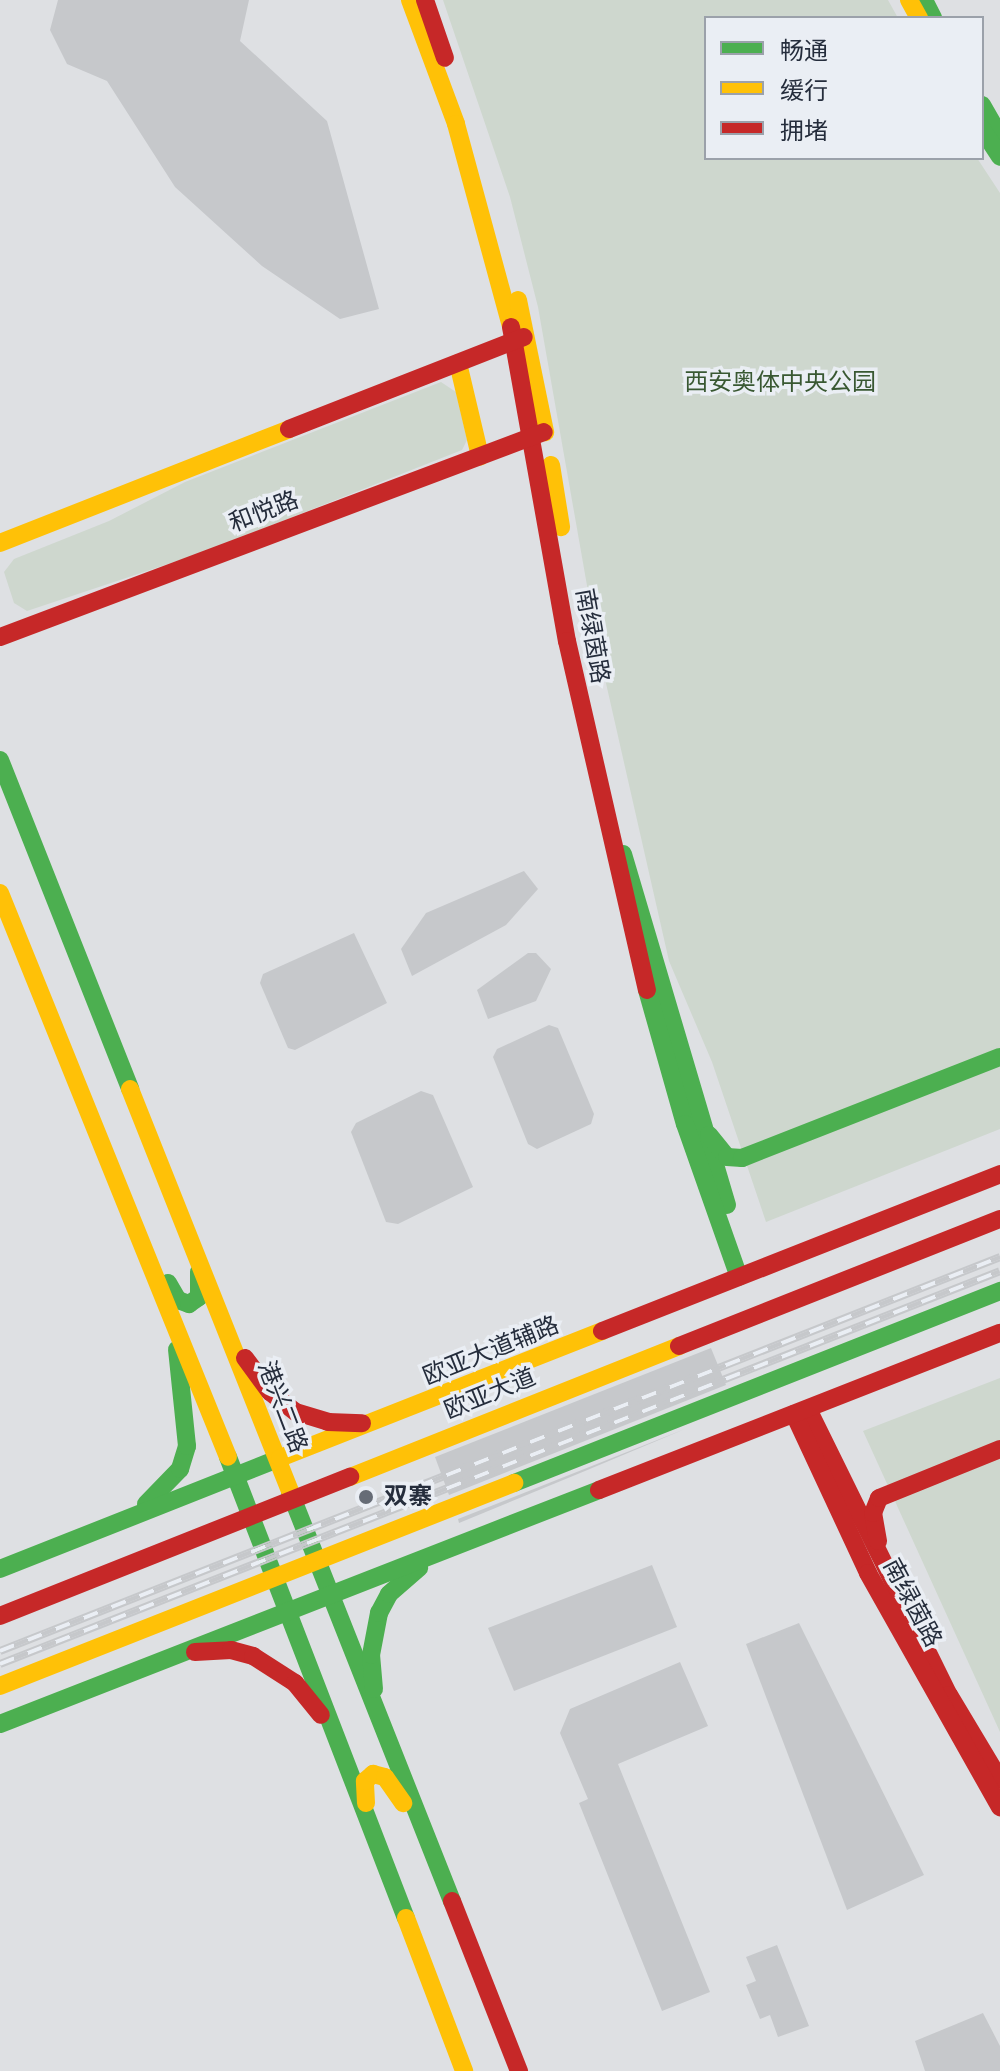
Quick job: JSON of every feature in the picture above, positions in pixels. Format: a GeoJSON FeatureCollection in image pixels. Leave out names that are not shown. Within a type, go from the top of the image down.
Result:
{"type":"FeatureCollection","features":[{"type":"Feature","properties":{"kind":"street","name":"南绿茵路"},"geometry":{"type":"LineString","coordinates":[[410,0],[476,189],[521,338]]}},
{"type":"Feature","properties":{"kind":"street","name":"南绿茵路"},"geometry":{"type":"LineString","coordinates":[[425,0],[485,177],[521,338],[620,843],[745,1274]]}},
{"type":"Feature","properties":{"kind":"street"},"geometry":{"type":"LineString","coordinates":[[984,110],[999,150]]}},
{"type":"Feature","properties":{"kind":"street"},"geometry":{"type":"LineString","coordinates":[[984,131],[999,150]]}},
{"type":"Feature","properties":{"kind":"street"},"geometry":{"type":"LineString","coordinates":[[0,543],[521,338]]}},
{"type":"Feature","properties":{"kind":"street"},"geometry":{"type":"LineString","coordinates":[[458,363],[480,456]]}},
{"type":"Feature","properties":{"kind":"street","name":"南绿茵路"},"geometry":{"type":"LineString","coordinates":[[539,434],[607,842],[660,1042],[745,1274]]}},
{"type":"Feature","properties":{"kind":"street","name":"和悦路"},"geometry":{"type":"LineString","coordinates":[[0,637],[539,434]]}},
{"type":"Feature","properties":{"kind":"street","name":"港兴二路"},"geometry":{"type":"LineString","coordinates":[[0,760],[519,2071]]}},
{"type":"Feature","properties":{"kind":"street"},"geometry":{"type":"LineString","coordinates":[[0,893],[278,1579],[341,1755],[464,2071]]}},
{"type":"Feature","properties":{"kind":"street"},"geometry":{"type":"LineString","coordinates":[[695,1102],[720,1151],[742,1158],[1000,1057]]}},
{"type":"Feature","properties":{"kind":"street","name":"欧亚大道辅路"},"geometry":{"type":"LineString","coordinates":[[0,1569],[276,1459],[384,1420],[1000,1174]]}},
{"type":"Feature","properties":{"kind":"street","name":"欧亚大道"},"geometry":{"type":"LineString","coordinates":[[0,1616],[1000,1219]]}},
{"type":"Feature","properties":{"kind":"street"},"geometry":{"type":"LineString","coordinates":[[135,1225],[183,1303],[199,1297],[194,1252]]}},
{"type":"Feature","properties":{"kind":"street"},"geometry":{"type":"LineString","coordinates":[[0,1686],[278,1579],[1000,1291]]}},
{"type":"Feature","properties":{"kind":"street"},"geometry":{"type":"LineString","coordinates":[[113,1524],[168,1486],[187,1446],[187,1415],[167,1304]]}},
{"type":"Feature","properties":{"kind":"street"},"geometry":{"type":"LineString","coordinates":[[227,1330],[270,1392],[296,1412],[328,1422],[384,1420]]}},
{"type":"Feature","properties":{"kind":"street"},"geometry":{"type":"LineString","coordinates":[[0,1724],[288,1608],[434,1557],[1000,1333]]}},
{"type":"Feature","properties":{"kind":"street","name":"南绿茵路"},"geometry":{"type":"LineString","coordinates":[[801,1412],[904,1598],[949,1695],[1000,1780]]}},
{"type":"Feature","properties":{"kind":"street","name":"南绿茵路"},"geometry":{"type":"LineString","coordinates":[[801,1412],[868,1573],[1000,1807]]}},
{"type":"Feature","properties":{"kind":"street"},"geometry":{"type":"LineString","coordinates":[[904,1598],[874,1528],[879,1498],[1000,1449]]}},
{"type":"Feature","properties":{"kind":"street"},"geometry":{"type":"LineString","coordinates":[[386,1738],[373,1678],[373,1634],[389,1594],[434,1557]]}},
{"type":"Feature","properties":{"kind":"street"},"geometry":{"type":"LineString","coordinates":[[161,1659],[204,1650],[253,1656],[314,1703],[341,1755]]}},
{"type":"Feature","properties":{"kind":"street"},"geometry":{"type":"LineString","coordinates":[[0,1709],[40,1708]]}},
{"type":"Feature","properties":{"kind":"street"},"geometry":{"type":"LineString","coordinates":[[388,1876],[363,1788],[373,1774],[396,1789],[440,1873]]}},
{"type":"Feature","properties":{"kind":"green space","name":"西安奥体中央公园"},"geometry":{"type":"Polygon","coordinates":[[[443,0],[888,0],[897,16],[704,16],[704,160],[978,160],[1000,193],[1000,1129],[766,1222],[712,1062],[669,961],[598,648],[538,307],[510,197],[443,0]]]}},
{"type":"Feature","properties":{"kind":"green space"},"geometry":{"type":"Polygon","coordinates":[[[441,382],[456,392],[467,440],[462,450],[204,552],[27,611],[14,603],[4,572],[14,559],[109,521],[185,482],[441,382]]]}},
{"type":"Feature","properties":{"kind":"green space"},"geometry":{"type":"Polygon","coordinates":[[[1000,1378],[1000,1732],[863,1431],[1000,1378]]]}},
{"type":"Feature","properties":{"kind":"building"},"geometry":{"type":"Polygon","coordinates":[[[58,0],[249,0],[240,41],[327,121],[379,309],[340,319],[262,266],[175,187],[107,81],[67,64],[50,30],[58,0]]]}},
{"type":"Feature","properties":{"kind":"building"},"geometry":{"type":"Polygon","coordinates":[[[524,871],[538,889],[506,925],[412,976],[401,949],[426,913],[524,871]]]}},
{"type":"Feature","properties":{"kind":"building"},"geometry":{"type":"Polygon","coordinates":[[[354,933],[387,1003],[295,1050],[288,1048],[260,983],[263,974],[354,933]]]}},
{"type":"Feature","properties":{"kind":"building"},"geometry":{"type":"Polygon","coordinates":[[[528,953],[536,953],[551,969],[536,1001],[488,1019],[477,990],[528,953]]]}},
{"type":"Feature","properties":{"kind":"building"},"geometry":{"type":"Polygon","coordinates":[[[549,1025],[558,1028],[594,1114],[591,1124],[537,1149],[528,1144],[493,1057],[497,1049],[549,1025]]]}},
{"type":"Feature","properties":{"kind":"building"},"geometry":{"type":"Polygon","coordinates":[[[421,1091],[433,1095],[473,1187],[398,1224],[386,1222],[351,1132],[356,1123],[421,1091]]]}},
{"type":"Feature","properties":{"kind":"building"},"geometry":{"type":"Polygon","coordinates":[[[711,1348],[726,1385],[449,1495],[435,1457],[711,1348]]]}},
{"type":"Feature","properties":{"kind":"building"},"geometry":{"type":"Polygon","coordinates":[[[685,1429],[585,1471],[459,1523],[458,1519],[685,1429]]]}},
{"type":"Feature","properties":{"kind":"building"},"geometry":{"type":"Polygon","coordinates":[[[652,1565],[677,1627],[514,1691],[488,1628],[652,1565]]]}},
{"type":"Feature","properties":{"kind":"building"},"geometry":{"type":"Polygon","coordinates":[[[799,1623],[924,1875],[847,1910],[746,1644],[799,1623]]]}},
{"type":"Feature","properties":{"kind":"building"},"geometry":{"type":"Polygon","coordinates":[[[680,1662],[708,1726],[618,1764],[710,1992],[662,2011],[579,1803],[588,1799],[560,1733],[570,1709],[680,1662]]]}},
{"type":"Feature","properties":{"kind":"building"},"geometry":{"type":"Polygon","coordinates":[[[777,1945],[809,2026],[778,2037],[770,2015],[760,2019],[746,1985],[756,1981],[746,1957],[777,1945]]]}},
{"type":"Feature","properties":{"kind":"building"},"geometry":{"type":"Polygon","coordinates":[[[983,2013],[1000,2046],[1000,2071],[925,2071],[915,2041],[983,2013]]]}},
{"type":"Feature","properties":{"kind":"railway"},"geometry":{"type":"LineString","coordinates":[[0,1651],[1000,1257]]}},
{"type":"Feature","properties":{"kind":"railway"},"geometry":{"type":"LineString","coordinates":[[0,1664],[1000,1271]]}},
{"type":"Feature","properties":{"kind":"traffic: fast"},"geometry":{"type":"LineString","coordinates":[[924,0],[932,16]]}},
{"type":"Feature","properties":{"kind":"traffic: fast"},"geometry":{"type":"LineString","coordinates":[[984,108],[1000,136]]}},
{"type":"Feature","properties":{"kind":"traffic: fast"},"geometry":{"type":"LineString","coordinates":[[984,132],[1000,157]]}},
{"type":"Feature","properties":{"kind":"traffic: fast"},"geometry":{"type":"LineString","coordinates":[[0,760],[130,1089]]}},
{"type":"Feature","properties":{"kind":"traffic: fast"},"geometry":{"type":"LineString","coordinates":[[623,854],[727,1205]]}},
{"type":"Feature","properties":{"kind":"traffic: fast"},"geometry":{"type":"LineString","coordinates":[[647,990],[685,1124],[739,1277]]}},
{"type":"Feature","properties":{"kind":"traffic: fast"},"geometry":{"type":"LineString","coordinates":[[709,1135],[727,1157],[742,1158],[1000,1057]]}},
{"type":"Feature","properties":{"kind":"traffic: fast"},"geometry":{"type":"LineString","coordinates":[[168,1283],[178,1300],[189,1304],[199,1297],[199,1272]]}},
{"type":"Feature","properties":{"kind":"traffic: fast"},"geometry":{"type":"LineString","coordinates":[[514,1483],[1000,1291]]}},
{"type":"Feature","properties":{"kind":"traffic: fast"},"geometry":{"type":"LineString","coordinates":[[146,1504],[180,1469],[187,1446],[177,1350]]}},
{"type":"Feature","properties":{"kind":"traffic: fast"},"geometry":{"type":"LineString","coordinates":[[228,1457],[406,1918]]}},
{"type":"Feature","properties":{"kind":"traffic: fast"},"geometry":{"type":"LineString","coordinates":[[0,1569],[280,1458]]}},
{"type":"Feature","properties":{"kind":"traffic: fast"},"geometry":{"type":"LineString","coordinates":[[0,1724],[599,1490]]}},
{"type":"Feature","properties":{"kind":"traffic: fast"},"geometry":{"type":"LineString","coordinates":[[290,1492],[452,1901]]}},
{"type":"Feature","properties":{"kind":"traffic: fast"},"geometry":{"type":"LineString","coordinates":[[374,1689],[371,1655],[379,1613],[389,1594],[419,1568]]}},
{"type":"Feature","properties":{"kind":"traffic: slow"},"geometry":{"type":"LineString","coordinates":[[410,0],[456,124],[511,327]]}},
{"type":"Feature","properties":{"kind":"traffic: slow"},"geometry":{"type":"LineString","coordinates":[[909,0],[918,16]]}},
{"type":"Feature","properties":{"kind":"traffic: slow"},"geometry":{"type":"LineString","coordinates":[[518,300],[545,432]]}},
{"type":"Feature","properties":{"kind":"traffic: slow"},"geometry":{"type":"LineString","coordinates":[[458,363],[480,456]]}},
{"type":"Feature","properties":{"kind":"traffic: slow"},"geometry":{"type":"LineString","coordinates":[[0,543],[289,429]]}},
{"type":"Feature","properties":{"kind":"traffic: slow"},"geometry":{"type":"LineString","coordinates":[[551,465],[561,527]]}},
{"type":"Feature","properties":{"kind":"traffic: slow"},"geometry":{"type":"LineString","coordinates":[[0,893],[228,1457]]}},
{"type":"Feature","properties":{"kind":"traffic: slow"},"geometry":{"type":"LineString","coordinates":[[130,1089],[290,1492]]}},
{"type":"Feature","properties":{"kind":"traffic: slow"},"geometry":{"type":"LineString","coordinates":[[280,1458],[602,1331]]}},
{"type":"Feature","properties":{"kind":"traffic: slow"},"geometry":{"type":"LineString","coordinates":[[350,1477],[679,1346]]}},
{"type":"Feature","properties":{"kind":"traffic: slow"},"geometry":{"type":"LineString","coordinates":[[0,1686],[514,1483]]}},
{"type":"Feature","properties":{"kind":"traffic: slow"},"geometry":{"type":"LineString","coordinates":[[366,1803],[365,1781],[373,1774],[385,1777],[403,1803]]}},
{"type":"Feature","properties":{"kind":"traffic: slow"},"geometry":{"type":"LineString","coordinates":[[406,1918],[464,2071]]}},
{"type":"Feature","properties":{"kind":"traffic: jam"},"geometry":{"type":"LineString","coordinates":[[425,0],[445,58]]}},
{"type":"Feature","properties":{"kind":"traffic: jam"},"geometry":{"type":"LineString","coordinates":[[511,327],[567,641],[647,990]]}},
{"type":"Feature","properties":{"kind":"traffic: jam"},"geometry":{"type":"LineString","coordinates":[[289,429],[524,337]]}},
{"type":"Feature","properties":{"kind":"traffic: jam"},"geometry":{"type":"LineString","coordinates":[[0,637],[544,432]]}},
{"type":"Feature","properties":{"kind":"traffic: jam"},"geometry":{"type":"LineString","coordinates":[[602,1331],[1000,1174]]}},
{"type":"Feature","properties":{"kind":"traffic: jam"},"geometry":{"type":"LineString","coordinates":[[679,1346],[1000,1219]]}},
{"type":"Feature","properties":{"kind":"traffic: jam"},"geometry":{"type":"LineString","coordinates":[[599,1490],[1000,1333]]}},
{"type":"Feature","properties":{"kind":"traffic: jam"},"geometry":{"type":"LineString","coordinates":[[245,1358],[270,1392],[296,1412],[328,1422],[362,1423]]}},
{"type":"Feature","properties":{"kind":"traffic: jam"},"geometry":{"type":"LineString","coordinates":[[808,1409],[949,1695],[1000,1780]]}},
{"type":"Feature","properties":{"kind":"traffic: jam"},"geometry":{"type":"LineString","coordinates":[[794,1414],[868,1573],[1000,1807]]}},
{"type":"Feature","properties":{"kind":"traffic: jam"},"geometry":{"type":"LineString","coordinates":[[878,1541],[873,1513],[879,1498],[1000,1449]]}},
{"type":"Feature","properties":{"kind":"traffic: jam"},"geometry":{"type":"LineString","coordinates":[[0,1616],[350,1477]]}},
{"type":"Feature","properties":{"kind":"traffic: jam"},"geometry":{"type":"LineString","coordinates":[[195,1652],[231,1650],[253,1656],[295,1683],[321,1715]]}},
{"type":"Feature","properties":{"kind":"traffic: jam"},"geometry":{"type":"LineString","coordinates":[[452,1901],[519,2071]]}},
{"type":"Feature","properties":{"kind":"place","name":"双寨"},"geometry":{"type":"Point","coordinates":[366,1497]}}]}
